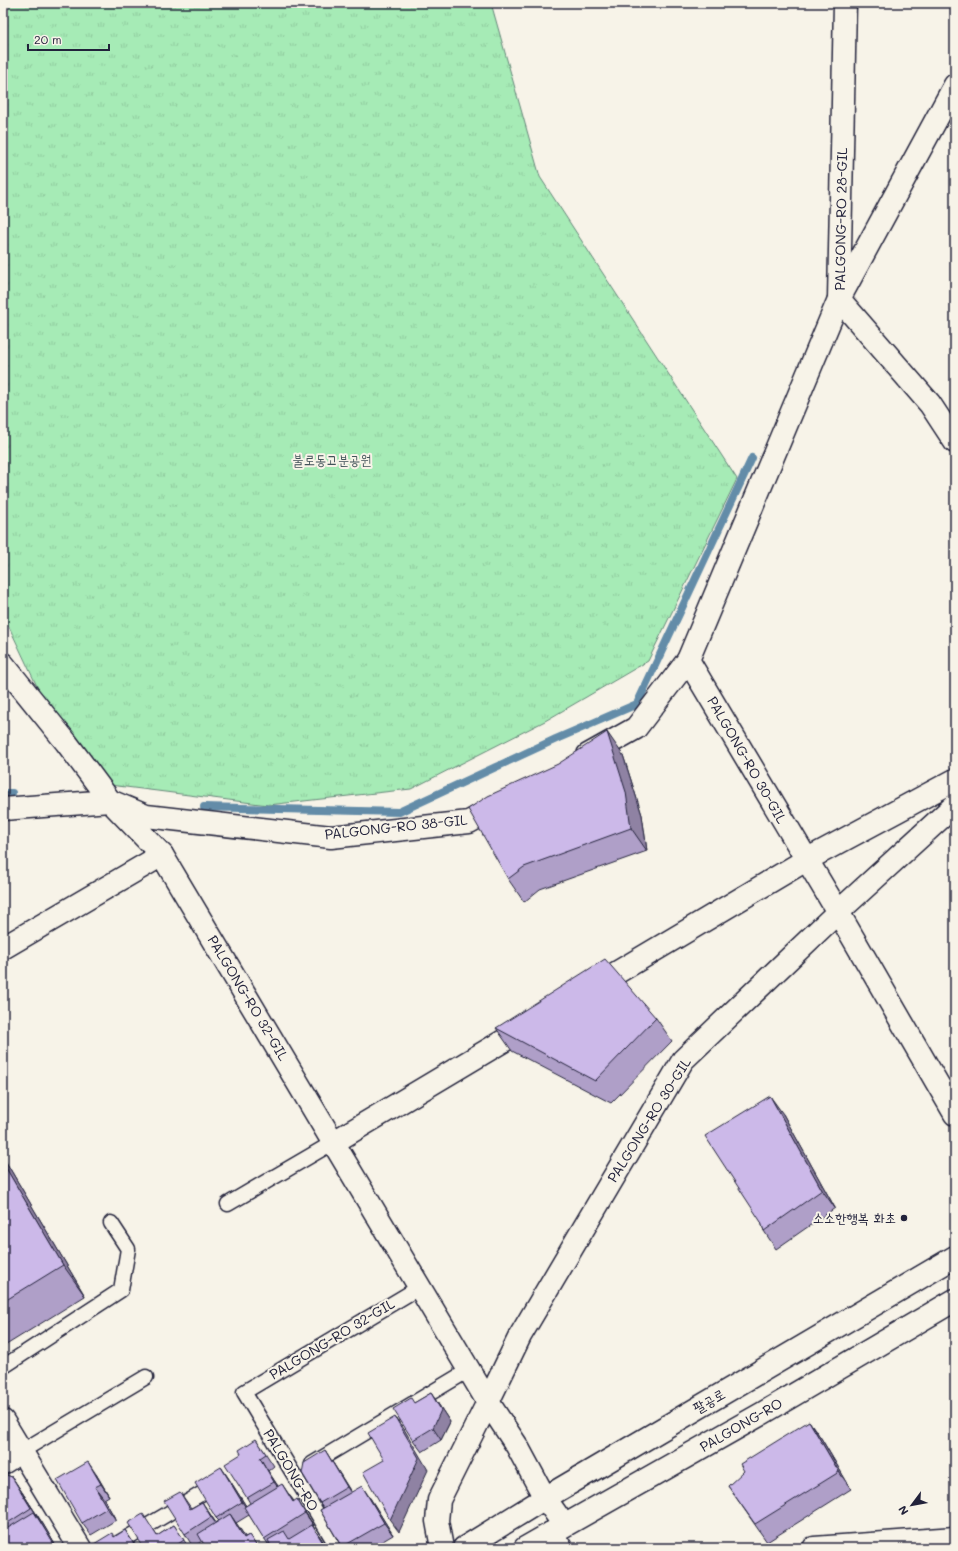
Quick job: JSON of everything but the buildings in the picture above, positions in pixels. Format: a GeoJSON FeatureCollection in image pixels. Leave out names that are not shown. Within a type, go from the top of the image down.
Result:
{"type":"FeatureCollection","features":[{"type":"Feature","properties":{"kind":"street","name":"PALGONG-RO 28-GIL"},"geometry":{"type":"LineString","coordinates":[[845,3],[839,299],[930,404],[955,442]]}},
{"type":"Feature","properties":{"kind":"street"},"geometry":{"type":"LineString","coordinates":[[573,764],[636,728],[688,660],[839,299],[955,85]]}},
{"type":"Feature","properties":{"kind":"street","name":"PALGONG-RO 30-GIL"},"geometry":{"type":"LineString","coordinates":[[688,660],[838,912],[955,1114]]}},
{"type":"Feature","properties":{"kind":"street","name":"PALGONG-RO 32-GIL"},"geometry":{"type":"LineString","coordinates":[[3,664],[66,742],[110,801],[162,855],[488,1402],[517,1446],[545,1498],[559,1535]]}},
{"type":"Feature","properties":{"kind":"street"},"geometry":{"type":"LineString","coordinates":[[572,1000],[806,860],[955,780]]}},
{"type":"Feature","properties":{"kind":"street","name":"PALGONG-RO 38-GIL"},"geometry":{"type":"LineString","coordinates":[[3,809],[110,801],[146,816],[331,837],[469,822],[517,795]]}},
{"type":"Feature","properties":{"kind":"street","name":"PALGONG-RO 30-GIL"},"geometry":{"type":"LineString","coordinates":[[488,1402],[520,1336],[683,1060],[838,912],[955,805]]}},
{"type":"Feature","properties":{"kind":"street"},"geometry":{"type":"LineString","coordinates":[[3,948],[162,855]]}},
{"type":"Feature","properties":{"kind":"street"},"geometry":{"type":"LineString","coordinates":[[334,1142],[545,1016]]}},
{"type":"Feature","properties":{"kind":"street","name":"팔공로"},"geometry":{"type":"LineString","coordinates":[[464,1548],[545,1498],[955,1257]]}},
{"type":"Feature","properties":{"kind":"street","name":"PALGONG-RO"},"geometry":{"type":"LineString","coordinates":[[525,1548],[559,1535],[955,1300]]}},
{"type":"Feature","properties":{"kind":"street"},"geometry":{"type":"LineString","coordinates":[[442,1548],[437,1520],[439,1500],[488,1402]]}},
{"type":"Feature","properties":{"kind":"street"},"geometry":{"type":"LineString","coordinates":[[3,1421],[80,1548]]}},
{"type":"Feature","properties":{"kind":"street"},"geometry":{"type":"LineString","coordinates":[[3,1463],[22,1452]]}},
{"type":"Feature","properties":{"kind":"street"},"geometry":{"type":"LineString","coordinates":[[818,1547],[955,1538]]}},
{"type":"Feature","properties":{"kind":"lane"},"geometry":{"type":"LineString","coordinates":[[228,1204],[334,1142]]}},
{"type":"Feature","properties":{"kind":"lane"},"geometry":{"type":"LineString","coordinates":[[3,1367],[121,1290],[128,1250],[111,1223]]}},
{"type":"Feature","properties":{"kind":"lane","name":"PALGONG-RO 32-GIL"},"geometry":{"type":"LineString","coordinates":[[244,1392],[420,1287]]}},
{"type":"Feature","properties":{"kind":"lane"},"geometry":{"type":"LineString","coordinates":[[294,1475],[469,1370]]}},
{"type":"Feature","properties":{"kind":"lane"},"geometry":{"type":"LineString","coordinates":[[22,1452],[146,1377]]}},
{"type":"Feature","properties":{"kind":"lane","name":"PALGONG-RO"},"geometry":{"type":"LineString","coordinates":[[244,1392],[338,1548]]}},
{"type":"Feature","properties":{"kind":"lane"},"geometry":{"type":"LineString","coordinates":[[110,1548],[211,1488]]}},
{"type":"Feature","properties":{"kind":"green space","name":"불로동고분공원"},"geometry":{"type":"Polygon","coordinates":[[[3,3],[491,3],[540,177],[737,479],[648,661],[545,721],[411,789],[268,805],[86,782],[59,733],[3,614],[3,3]]]}},
{"type":"Feature","properties":{"kind":"waterway"},"geometry":{"type":"LineString","coordinates":[[204,807],[399,812],[556,739],[637,704],[752,458]]}},
{"type":"Feature","properties":{"kind":"waterway"},"geometry":{"type":"LineString","coordinates":[[3,793],[12,793]]}},
{"type":"Feature","properties":{"kind":"place","name":"소소한행복 화초"},"geometry":{"type":"Point","coordinates":[904,1218]}}]}
